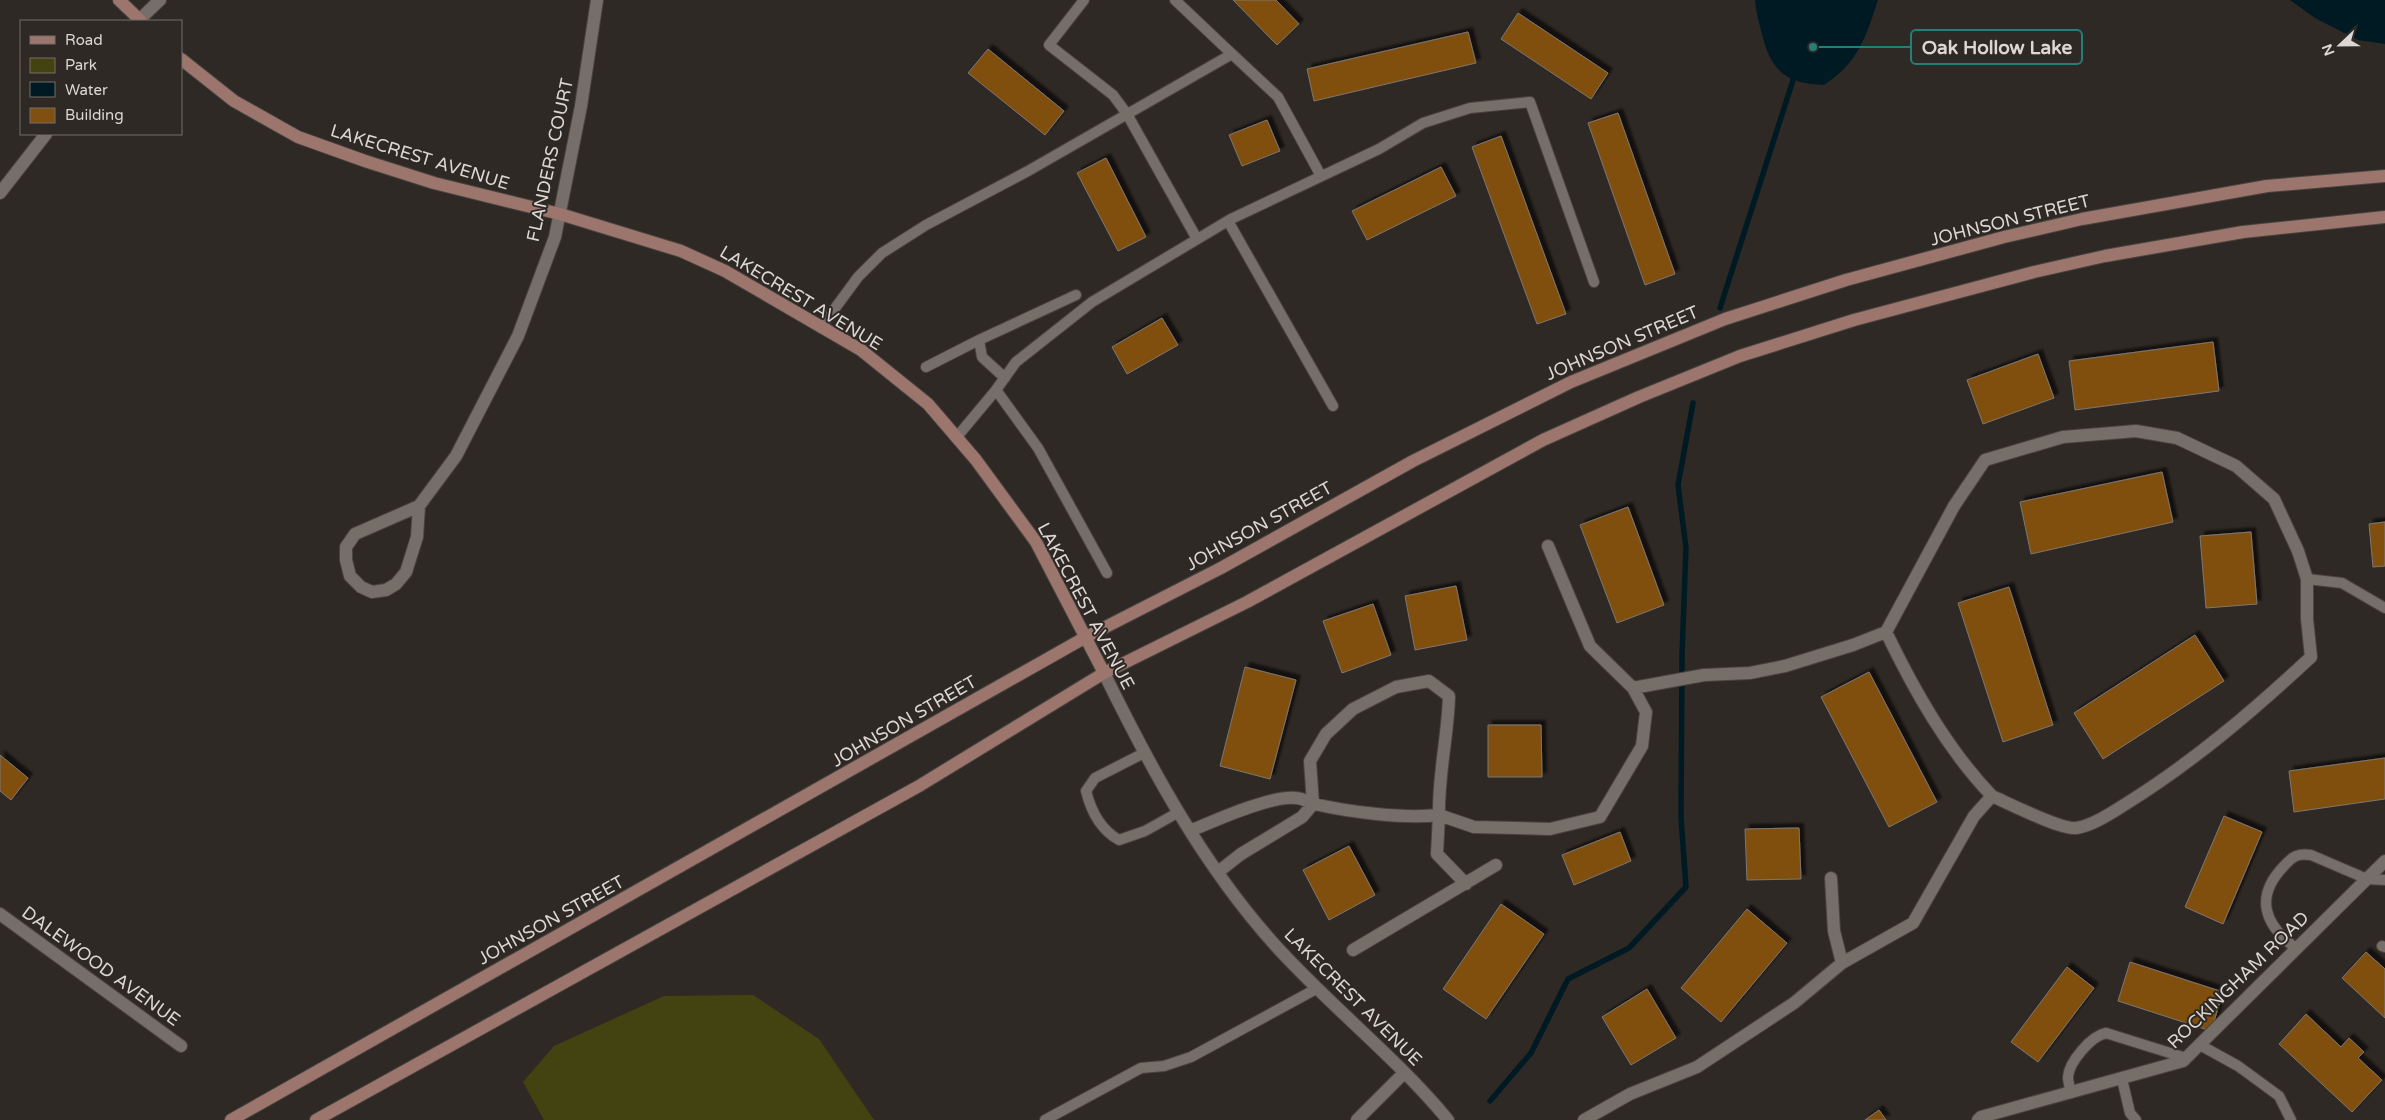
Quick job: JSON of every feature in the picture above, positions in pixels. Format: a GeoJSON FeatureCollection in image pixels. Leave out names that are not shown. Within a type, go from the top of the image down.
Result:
{"type":"FeatureCollection","features":[{"type":"Feature","properties":{"kind":"main road"},"geometry":{"type":"LineString","coordinates":[[119,0],[138,20]]}},
{"type":"Feature","properties":{"kind":"main road","name":"LAKECREST AVENUE"},"geometry":{"type":"LineString","coordinates":[[182,60],[234,101],[298,137],[434,183],[560,214],[681,251],[725,270],[861,350],[928,404],[976,460],[1036,542],[1104,673]]}},
{"type":"Feature","properties":{"kind":"main road","name":"JOHNSON STREET"},"geometry":{"type":"LineString","coordinates":[[231,1120],[1086,637],[1221,568],[1412,461],[1571,382],[1725,319],[1846,280],[2004,237],[2082,219],[2266,186],[2385,176]]}},
{"type":"Feature","properties":{"kind":"main road"},"geometry":{"type":"LineString","coordinates":[[316,1120],[919,786],[1104,673],[1247,602],[1543,440],[1640,397],[1740,356],[1854,320],[2034,272],[2105,256],[2242,232],[2385,217]]}},
{"type":"Feature","properties":{"kind":"street"},"geometry":{"type":"LineString","coordinates":[[140,20],[160,0]]}},
{"type":"Feature","properties":{"kind":"street","name":"FLANDERS COURT"},"geometry":{"type":"LineString","coordinates":[[420,506],[456,456],[518,336],[555,237],[581,106],[597,0]]}},
{"type":"Feature","properties":{"kind":"street"},"geometry":{"type":"LineString","coordinates":[[0,193],[45,135]]}},
{"type":"Feature","properties":{"kind":"street"},"geometry":{"type":"LineString","coordinates":[[1633,688],[1704,675],[1750,673],[1785,666],[1853,645],[1886,632],[1954,506],[1985,460],[2063,437],[2136,431],[2177,438],[2236,466],[2274,499],[2298,550],[2307,579],[2307,619],[2311,657],[2244,719],[2142,794],[2104,817],[2076,828],[2039,818],[1992,796],[1968,770],[1943,733],[1906,672],[1886,632]]}},
{"type":"Feature","properties":{"kind":"street"},"geometry":{"type":"LineString","coordinates":[[420,506],[417,537],[406,572],[396,584],[386,590],[372,592],[361,587],[350,576],[346,560],[346,547],[355,534],[420,506]]}},
{"type":"Feature","properties":{"kind":"street"},"geometry":{"type":"LineString","coordinates":[[1190,831],[1241,810],[1284,798],[1296,798],[1313,804],[1420,817],[1439,815],[1474,827],[1550,829],[1600,817],[1642,746],[1646,712],[1633,688],[1590,646],[1548,546]]}},
{"type":"Feature","properties":{"kind":"street","name":"LAKECREST AVENUE"},"geometry":{"type":"LineString","coordinates":[[1104,673],[1144,753],[1190,831],[1218,872],[1274,944],[1316,989],[1429,1097],[1448,1120]]}},
{"type":"Feature","properties":{"kind":"street"},"geometry":{"type":"LineString","coordinates":[[1218,872],[1241,854],[1302,817],[1313,804],[1310,761],[1326,734],[1353,709],[1396,687],[1429,681],[1449,696],[1448,730],[1439,784],[1437,854],[1466,884]]}},
{"type":"Feature","properties":{"kind":"street"},"geometry":{"type":"LineString","coordinates":[[1584,1120],[1630,1094],[1697,1067],[1794,1003],[1842,963],[1913,923],[1974,816],[1992,796]]}},
{"type":"Feature","properties":{"kind":"street","name":"ROCKINGHAM ROAD"},"geometry":{"type":"LineString","coordinates":[[1978,1120],[1981,1117],[2183,1062],[2385,861]]}},
{"type":"Feature","properties":{"kind":"street","name":"LAKECREST AVENUE"},"geometry":{"type":"LineString","coordinates":[[1352,950],[1496,865]]}},
{"type":"Feature","properties":{"kind":"street"},"geometry":{"type":"LineString","coordinates":[[1831,878],[1834,931],[1842,963]]}},
{"type":"Feature","properties":{"kind":"street","name":"DALEWOOD AVENUE"},"geometry":{"type":"LineString","coordinates":[[0,914],[181,1046]]}},
{"type":"Feature","properties":{"kind":"street"},"geometry":{"type":"LineString","coordinates":[[1357,1120],[1404,1073]]}},
{"type":"Feature","properties":{"kind":"lane"},"geometry":{"type":"LineString","coordinates":[[1084,0],[1049,45],[1114,95],[1127,114],[1197,239]]}},
{"type":"Feature","properties":{"kind":"lane"},"geometry":{"type":"LineString","coordinates":[[1175,0],[1278,97],[1321,176]]}},
{"type":"Feature","properties":{"kind":"lane"},"geometry":{"type":"LineString","coordinates":[[822,326],[858,277],[882,253],[926,225],[1028,171],[1232,54]]}},
{"type":"Feature","properties":{"kind":"lane"},"geometry":{"type":"LineString","coordinates":[[956,438],[996,390],[1016,362],[1092,302],[1228,221],[1379,149],[1423,123],[1470,108],[1530,102],[1594,282]]}},
{"type":"Feature","properties":{"kind":"lane"},"geometry":{"type":"LineString","coordinates":[[1228,221],[1333,406]]}},
{"type":"Feature","properties":{"kind":"lane"},"geometry":{"type":"LineString","coordinates":[[926,367],[1076,295]]}},
{"type":"Feature","properties":{"kind":"lane"},"geometry":{"type":"LineString","coordinates":[[979,340],[982,357],[1004,378]]}},
{"type":"Feature","properties":{"kind":"lane"},"geometry":{"type":"LineString","coordinates":[[996,390],[1038,448],[1107,573]]}},
{"type":"Feature","properties":{"kind":"lane"},"geometry":{"type":"LineString","coordinates":[[2307,579],[2342,583],[2385,608]]}},
{"type":"Feature","properties":{"kind":"lane"},"geometry":{"type":"LineString","coordinates":[[1144,753],[1095,778],[1086,791],[1090,806],[1107,834],[1119,840],[1145,831],[1179,812]]}},
{"type":"Feature","properties":{"kind":"lane"},"geometry":{"type":"LineString","coordinates":[[2298,949],[2282,938],[2276,930],[2265,903],[2267,888],[2275,875],[2288,861],[2301,853],[2311,855],[2367,879],[2385,880]]}},
{"type":"Feature","properties":{"kind":"lane"},"geometry":{"type":"LineString","coordinates":[[1044,1120],[1141,1068],[1164,1066],[1190,1057],[1316,989]]}},
{"type":"Feature","properties":{"kind":"lane"},"geometry":{"type":"LineString","coordinates":[[2071,1093],[2068,1076],[2082,1050],[2097,1035],[2106,1033],[2186,1058]]}},
{"type":"Feature","properties":{"kind":"lane"},"geometry":{"type":"LineString","coordinates":[[2200,1045],[2238,1066],[2279,1096],[2292,1120]]}},
{"type":"Feature","properties":{"kind":"lane"},"geometry":{"type":"LineString","coordinates":[[2122,1078],[2130,1113],[2136,1120]]}},
{"type":"Feature","properties":{"kind":"green space"},"geometry":{"type":"Polygon","coordinates":[[[753,995],[819,1039],[874,1120],[544,1120],[523,1082],[554,1046],[664,996],[753,995]]]}},
{"type":"Feature","properties":{"kind":"water"},"geometry":{"type":"Polygon","coordinates":[[[1755,0],[1878,0],[1865,37],[1853,58],[1836,77],[1824,85],[1800,82],[1782,73],[1776,66],[1766,47],[1755,0]]]}},
{"type":"Feature","properties":{"kind":"water"},"geometry":{"type":"Polygon","coordinates":[[[2290,0],[2385,0],[2385,44],[2358,40],[2315,18],[2290,0]]]}},
{"type":"Feature","properties":{"kind":"building"},"geometry":{"type":"Polygon","coordinates":[[[1233,0],[1276,0],[1299,24],[1277,45],[1233,0]]]}},
{"type":"Feature","properties":{"kind":"building"},"geometry":{"type":"Polygon","coordinates":[[[1518,13],[1608,73],[1591,99],[1501,39],[1518,13]]]}},
{"type":"Feature","properties":{"kind":"building"},"geometry":{"type":"Polygon","coordinates":[[[1468,32],[1476,63],[1314,101],[1307,69],[1468,32]]]}},
{"type":"Feature","properties":{"kind":"building"},"geometry":{"type":"Polygon","coordinates":[[[988,49],[1064,111],[1045,135],[968,73],[988,49]]]}},
{"type":"Feature","properties":{"kind":"building"},"geometry":{"type":"Polygon","coordinates":[[[1618,113],[1675,274],[1645,285],[1588,123],[1618,113]]]}},
{"type":"Feature","properties":{"kind":"building"},"geometry":{"type":"Polygon","coordinates":[[[1267,120],[1280,151],[1242,166],[1229,135],[1267,120]]]}},
{"type":"Feature","properties":{"kind":"building"},"geometry":{"type":"Polygon","coordinates":[[[1501,136],[1566,314],[1537,324],[1472,147],[1501,136]]]}},
{"type":"Feature","properties":{"kind":"building"},"geometry":{"type":"Polygon","coordinates":[[[1106,158],[1146,237],[1118,251],[1077,173],[1106,158]]]}},
{"type":"Feature","properties":{"kind":"building"},"geometry":{"type":"Polygon","coordinates":[[[1441,167],[1456,196],[1367,240],[1352,211],[1441,167]]]}},
{"type":"Feature","properties":{"kind":"building"},"geometry":{"type":"Polygon","coordinates":[[[1162,318],[1178,345],[1127,374],[1112,347],[1162,318]]]}},
{"type":"Feature","properties":{"kind":"building"},"geometry":{"type":"Polygon","coordinates":[[[2213,342],[2219,391],[2075,410],[2069,361],[2213,342]]]}},
{"type":"Feature","properties":{"kind":"building"},"geometry":{"type":"Polygon","coordinates":[[[2038,354],[2054,398],[1983,424],[1967,380],[2038,354]]]}},
{"type":"Feature","properties":{"kind":"building"},"geometry":{"type":"Polygon","coordinates":[[[2162,472],[2173,522],[2031,554],[2020,502],[2162,472]]]}},
{"type":"Feature","properties":{"kind":"building"},"geometry":{"type":"Polygon","coordinates":[[[1628,507],[1664,605],[1617,623],[1580,525],[1628,507]]]}},
{"type":"Feature","properties":{"kind":"building"},"geometry":{"type":"Polygon","coordinates":[[[2385,522],[2385,566],[2373,567],[2369,524],[2385,522]]]}},
{"type":"Feature","properties":{"kind":"building"},"geometry":{"type":"Polygon","coordinates":[[[2251,532],[2257,604],[2206,608],[2200,536],[2251,532]]]}},
{"type":"Feature","properties":{"kind":"building"},"geometry":{"type":"Polygon","coordinates":[[[1456,586],[1467,640],[1415,650],[1405,596],[1456,586]]]}},
{"type":"Feature","properties":{"kind":"building"},"geometry":{"type":"Polygon","coordinates":[[[2009,587],[2053,725],[2003,742],[1958,603],[2009,587]]]}},
{"type":"Feature","properties":{"kind":"building"},"geometry":{"type":"Polygon","coordinates":[[[1373,604],[1391,655],[1342,673],[1323,621],[1373,604]]]}},
{"type":"Feature","properties":{"kind":"building"},"geometry":{"type":"Polygon","coordinates":[[[2195,635],[2224,681],[2103,759],[2074,713],[2195,635]]]}},
{"type":"Feature","properties":{"kind":"building"},"geometry":{"type":"Polygon","coordinates":[[[1245,667],[1296,680],[1270,779],[1220,766],[1245,667]]]}},
{"type":"Feature","properties":{"kind":"building"},"geometry":{"type":"Polygon","coordinates":[[[1869,672],[1937,802],[1889,827],[1821,697],[1869,672]]]}},
{"type":"Feature","properties":{"kind":"building"},"geometry":{"type":"Polygon","coordinates":[[[1488,725],[1541,725],[1542,777],[1488,777],[1488,725]]]}},
{"type":"Feature","properties":{"kind":"building"},"geometry":{"type":"Polygon","coordinates":[[[0,755],[28,778],[11,800],[0,791],[0,755]]]}},
{"type":"Feature","properties":{"kind":"building"},"geometry":{"type":"Polygon","coordinates":[[[2385,758],[2385,799],[2294,812],[2289,771],[2385,758]]]}},
{"type":"Feature","properties":{"kind":"building"},"geometry":{"type":"Polygon","coordinates":[[[2224,816],[2262,832],[2223,924],[2185,907],[2224,816]]]}},
{"type":"Feature","properties":{"kind":"building"},"geometry":{"type":"Polygon","coordinates":[[[1799,828],[1801,879],[1747,880],[1745,829],[1799,828]]]}},
{"type":"Feature","properties":{"kind":"building"},"geometry":{"type":"Polygon","coordinates":[[[1620,832],[1631,861],[1574,885],[1562,855],[1620,832]]]}},
{"type":"Feature","properties":{"kind":"building"},"geometry":{"type":"Polygon","coordinates":[[[1349,846],[1375,895],[1329,920],[1303,870],[1349,846]]]}},
{"type":"Feature","properties":{"kind":"building"},"geometry":{"type":"Polygon","coordinates":[[[1501,904],[1544,934],[1486,1019],[1443,989],[1501,904]]]}},
{"type":"Feature","properties":{"kind":"building"},"geometry":{"type":"Polygon","coordinates":[[[1747,909],[1787,943],[1721,1022],[1681,988],[1747,909]]]}},
{"type":"Feature","properties":{"kind":"building"},"geometry":{"type":"Polygon","coordinates":[[[2366,952],[2385,969],[2385,1018],[2342,978],[2366,952]]]}},
{"type":"Feature","properties":{"kind":"building"},"geometry":{"type":"Polygon","coordinates":[[[2130,962],[2223,992],[2211,1031],[2118,1001],[2130,962]]]}},
{"type":"Feature","properties":{"kind":"building"},"geometry":{"type":"Polygon","coordinates":[[[2067,967],[2094,988],[2038,1062],[2011,1042],[2067,967]]]}},
{"type":"Feature","properties":{"kind":"building"},"geometry":{"type":"Polygon","coordinates":[[[1647,989],[1676,1038],[1631,1065],[1602,1017],[1647,989]]]}},
{"type":"Feature","properties":{"kind":"building"},"geometry":{"type":"Polygon","coordinates":[[[2306,1014],[2341,1047],[2349,1038],[2364,1052],[2358,1058],[2382,1080],[2352,1112],[2279,1044],[2306,1014]]]}},
{"type":"Feature","properties":{"kind":"building"},"geometry":{"type":"Polygon","coordinates":[[[1879,1110],[1886,1120],[1865,1120],[1879,1110]]]}},
{"type":"Feature","properties":{"kind":"waterway"},"geometry":{"type":"LineString","coordinates":[[1720,308],[1795,74]]}},
{"type":"Feature","properties":{"kind":"waterway"},"geometry":{"type":"LineString","coordinates":[[1490,1101],[1531,1053],[1568,979],[1629,948],[1686,887],[1681,817],[1682,655],[1686,548],[1678,485],[1693,403]]}},
{"type":"Feature","properties":{"kind":"place","name":"Oak Hollow Lake"},"geometry":{"type":"Point","coordinates":[1813,47]}}]}
